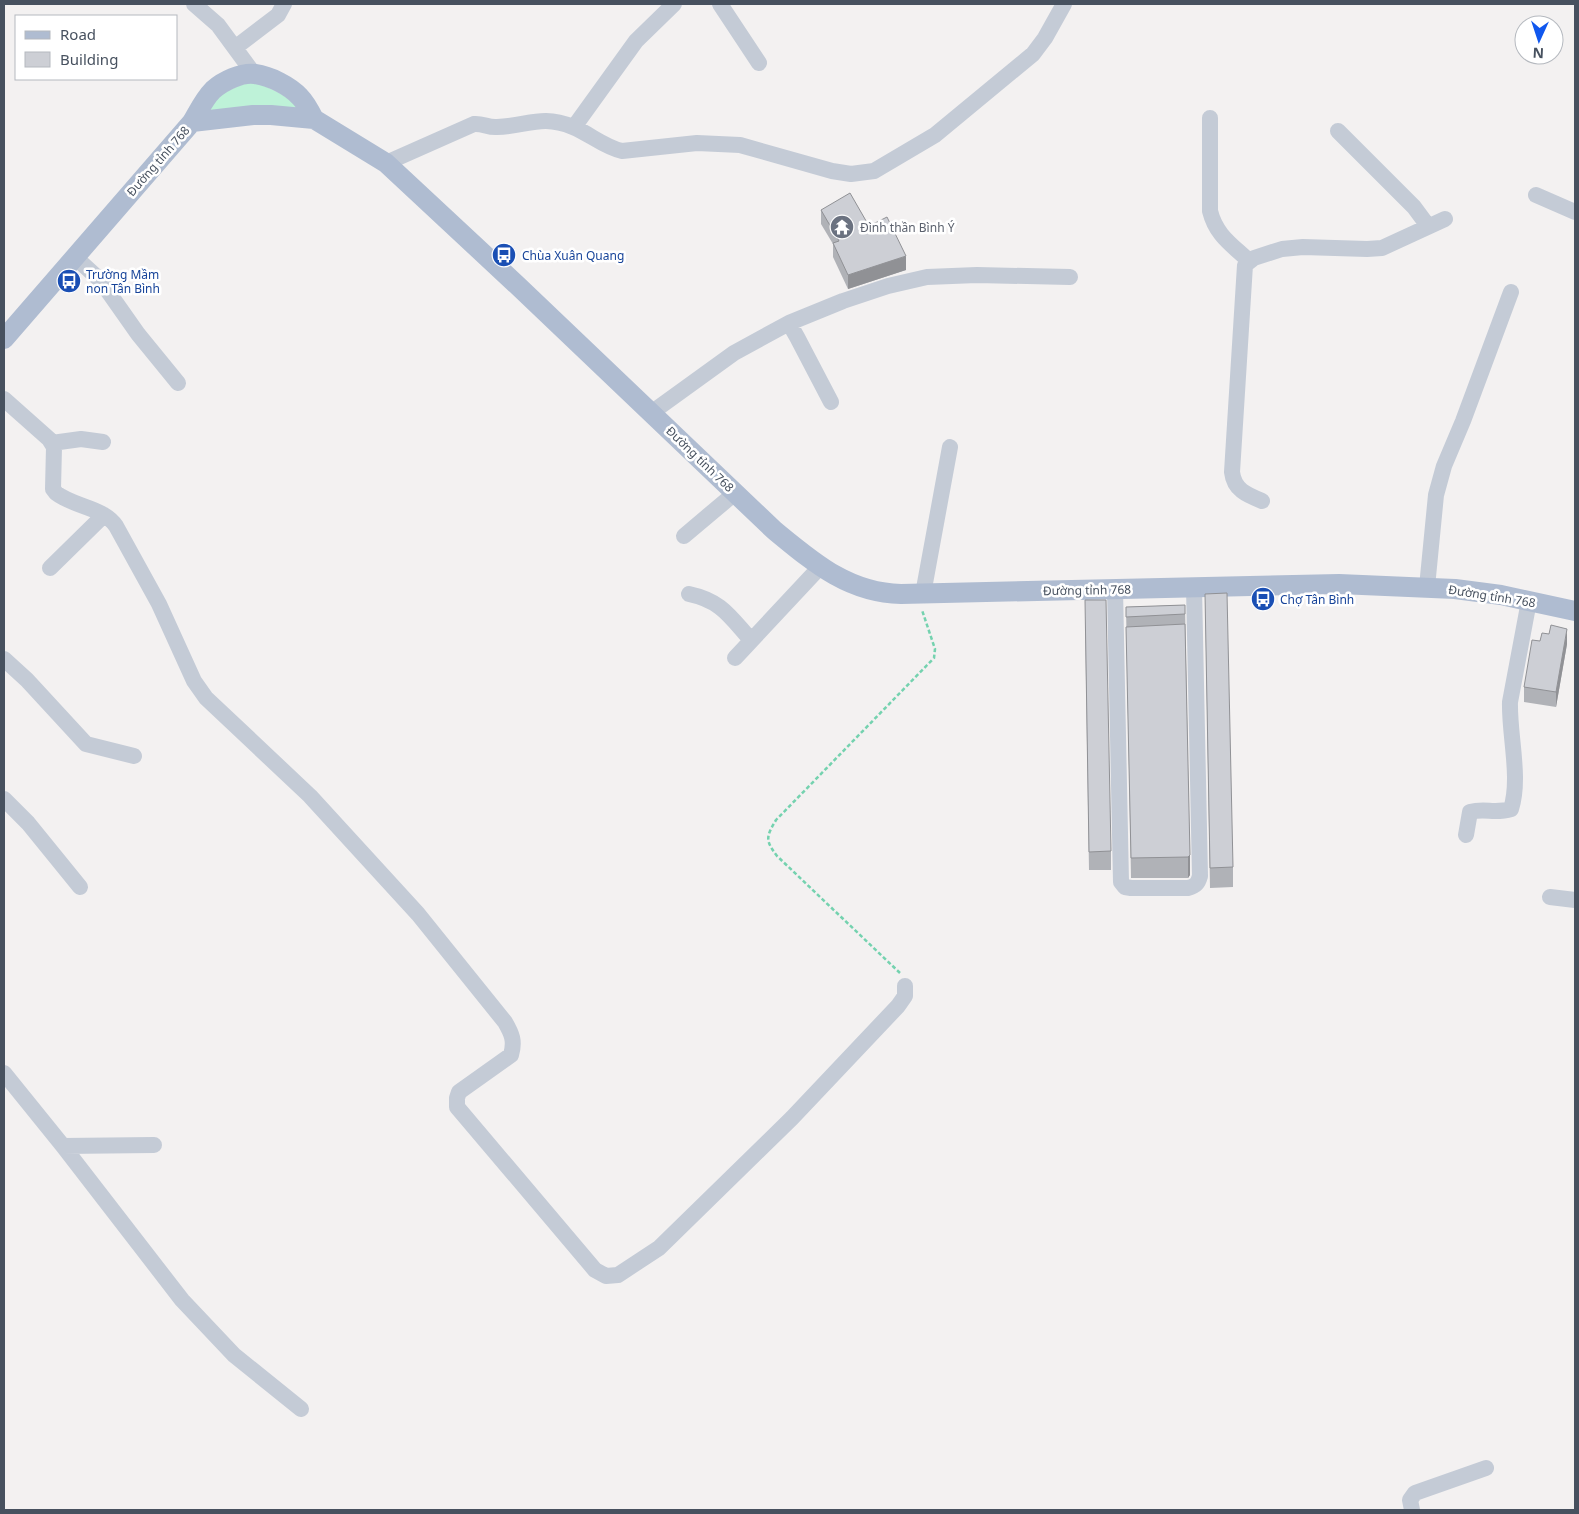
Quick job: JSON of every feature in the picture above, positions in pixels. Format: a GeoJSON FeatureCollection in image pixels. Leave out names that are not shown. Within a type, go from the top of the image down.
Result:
{"type":"FeatureCollection","features":[{"type":"Feature","properties":{"kind":"main road"},"geometry":{"type":"LineString","coordinates":[[192,122],[213,90],[224,82],[254,74],[283,84],[299,96],[308,107],[314,119]]}},
{"type":"Feature","properties":{"kind":"main road","name":"Đường tỉnh 768"},"geometry":{"type":"LineString","coordinates":[[4,339],[192,122],[253,115],[314,119],[386,163],[774,530],[820,567],[859,587],[883,594],[920,594],[1339,584],[1455,588],[1501,595],[1575,611]]}},
{"type":"Feature","properties":{"kind":"street"},"geometry":{"type":"LineString","coordinates":[[194,4],[218,25],[254,74]]}},
{"type":"Feature","properties":{"kind":"street"},"geometry":{"type":"LineString","coordinates":[[236,48],[278,15],[284,4]]}},
{"type":"Feature","properties":{"kind":"street"},"geometry":{"type":"LineString","coordinates":[[574,127],[636,41],[674,4]]}},
{"type":"Feature","properties":{"kind":"street"},"geometry":{"type":"LineString","coordinates":[[720,4],[759,63]]}},
{"type":"Feature","properties":{"kind":"street"},"geometry":{"type":"LineString","coordinates":[[386,163],[474,124],[497,127],[546,120],[574,127],[614,149],[622,151],[697,143],[740,145],[832,171],[851,174],[874,171],[935,134],[1033,54],[1045,38],[1064,4]]}},
{"type":"Feature","properties":{"kind":"street"},"geometry":{"type":"LineString","coordinates":[[1210,118],[1209,178],[1211,217],[1216,229],[1249,260]]}},
{"type":"Feature","properties":{"kind":"street"},"geometry":{"type":"LineString","coordinates":[[1338,131],[1414,207],[1428,226]]}},
{"type":"Feature","properties":{"kind":"street"},"geometry":{"type":"LineString","coordinates":[[1536,195],[1575,212]]}},
{"type":"Feature","properties":{"kind":"street"},"geometry":{"type":"LineString","coordinates":[[1262,501],[1242,492],[1234,483],[1232,472],[1245,265],[1249,260],[1270,252],[1303,247],[1382,248],[1445,219]]}},
{"type":"Feature","properties":{"kind":"street"},"geometry":{"type":"LineString","coordinates":[[75,257],[100,280],[138,334],[178,383]]}},
{"type":"Feature","properties":{"kind":"street"},"geometry":{"type":"LineString","coordinates":[[651,413],[734,353],[789,323],[842,301],[888,286],[927,277],[977,275],[1070,277]]}},
{"type":"Feature","properties":{"kind":"street"},"geometry":{"type":"LineString","coordinates":[[1427,587],[1436,495],[1444,466],[1463,421],[1511,292]]}},
{"type":"Feature","properties":{"kind":"street"},"geometry":{"type":"LineString","coordinates":[[789,323],[831,402]]}},
{"type":"Feature","properties":{"kind":"street"},"geometry":{"type":"LineString","coordinates":[[4,399],[50,439],[54,447],[53,489],[56,493],[112,519],[159,604],[194,681],[201,691],[310,796],[365,856],[418,914],[504,1022],[513,1036],[514,1047],[511,1055],[459,1092],[457,1107],[595,1270],[606,1276],[618,1275],[659,1248],[792,1118],[885,1020],[905,996],[905,986]]}},
{"type":"Feature","properties":{"kind":"street"},"geometry":{"type":"LineString","coordinates":[[52,443],[81,439],[103,442]]}},
{"type":"Feature","properties":{"kind":"street"},"geometry":{"type":"LineString","coordinates":[[920,594],[950,447]]}},
{"type":"Feature","properties":{"kind":"street"},"geometry":{"type":"LineString","coordinates":[[684,536],[735,493]]}},
{"type":"Feature","properties":{"kind":"street"},"geometry":{"type":"LineString","coordinates":[[50,568],[104,515]]}},
{"type":"Feature","properties":{"kind":"street"},"geometry":{"type":"LineString","coordinates":[[735,658],[820,567]]}},
{"type":"Feature","properties":{"kind":"street"},"geometry":{"type":"LineString","coordinates":[[1115,589],[1121,882],[1125,887],[1131,888],[1188,888],[1198,883],[1200,876],[1194,587]]}},
{"type":"Feature","properties":{"kind":"street"},"geometry":{"type":"LineString","coordinates":[[689,594],[704,597],[714,602],[752,640]]}},
{"type":"Feature","properties":{"kind":"street"},"geometry":{"type":"LineString","coordinates":[[1466,835],[1470,812],[1479,810],[1500,812],[1511,809],[1514,800],[1514,759],[1510,702],[1529,601]]}},
{"type":"Feature","properties":{"kind":"street"},"geometry":{"type":"LineString","coordinates":[[1176,635],[1196,634]]}},
{"type":"Feature","properties":{"kind":"street"},"geometry":{"type":"LineString","coordinates":[[1116,638],[1136,637]]}},
{"type":"Feature","properties":{"kind":"street"},"geometry":{"type":"LineString","coordinates":[[4,659],[28,680],[86,744],[134,756]]}},
{"type":"Feature","properties":{"kind":"street"},"geometry":{"type":"LineString","coordinates":[[4,799],[28,823],[80,887]]}},
{"type":"Feature","properties":{"kind":"street"},"geometry":{"type":"LineString","coordinates":[[1550,897],[1575,900]]}},
{"type":"Feature","properties":{"kind":"street"},"geometry":{"type":"LineString","coordinates":[[4,1073],[182,1300],[234,1355],[300,1409]]}},
{"type":"Feature","properties":{"kind":"street"},"geometry":{"type":"LineString","coordinates":[[63,1146],[154,1146]]}},
{"type":"Feature","properties":{"kind":"street"},"geometry":{"type":"LineString","coordinates":[[1412,1510],[1410,1500],[1415,1493],[1486,1468]]}},
{"type":"Feature","properties":{"kind":"path"},"geometry":{"type":"LineString","coordinates":[[905,986],[900,972],[777,856],[768,845],[769,832],[776,820],[934,658],[935,649],[920,594]]}},
{"type":"Feature","properties":{"kind":"green space"},"geometry":{"type":"Polygon","coordinates":[[[254,82],[284,96],[299,109],[207,114],[218,96],[240,85],[254,82]]]}},
{"type":"Feature","properties":{"kind":"building"},"geometry":{"type":"Polygon","coordinates":[[[850,193],[869,226],[887,217],[906,256],[848,275],[833,243],[839,241],[821,210],[850,193]]]}},
{"type":"Feature","properties":{"kind":"building"},"geometry":{"type":"Polygon","coordinates":[[[1227,593],[1233,867],[1210,868],[1205,594],[1227,593]]]}},
{"type":"Feature","properties":{"kind":"building"},"geometry":{"type":"Polygon","coordinates":[[[1085,600],[1106,600],[1111,851],[1089,852],[1085,600]]]}},
{"type":"Feature","properties":{"kind":"building"},"geometry":{"type":"Polygon","coordinates":[[[1185,605],[1185,614],[1126,617],[1126,607],[1185,605]]]}},
{"type":"Feature","properties":{"kind":"building"},"geometry":{"type":"Polygon","coordinates":[[[1185,624],[1190,855],[1188,857],[1131,858],[1126,627],[1185,624]]]}},
{"type":"Feature","properties":{"kind":"building"},"geometry":{"type":"Polygon","coordinates":[[[1551,625],[1567,629],[1556,692],[1524,687],[1532,640],[1540,641],[1542,633],[1549,634],[1551,625]]]}},
{"type":"Feature","properties":{"kind":"place","name":"Đình thần Bình Ý"},"geometry":{"type":"Point","coordinates":[842,227]}},
{"type":"Feature","properties":{"kind":"place","name":"Chùa Xuân Quang"},"geometry":{"type":"Point","coordinates":[504,255]}},
{"type":"Feature","properties":{"kind":"place","name":"Trường Mầm non Tân Bình"},"geometry":{"type":"Point","coordinates":[69,281]}},
{"type":"Feature","properties":{"kind":"place","name":"Chợ Tân Bình"},"geometry":{"type":"Point","coordinates":[1263,599]}}]}
